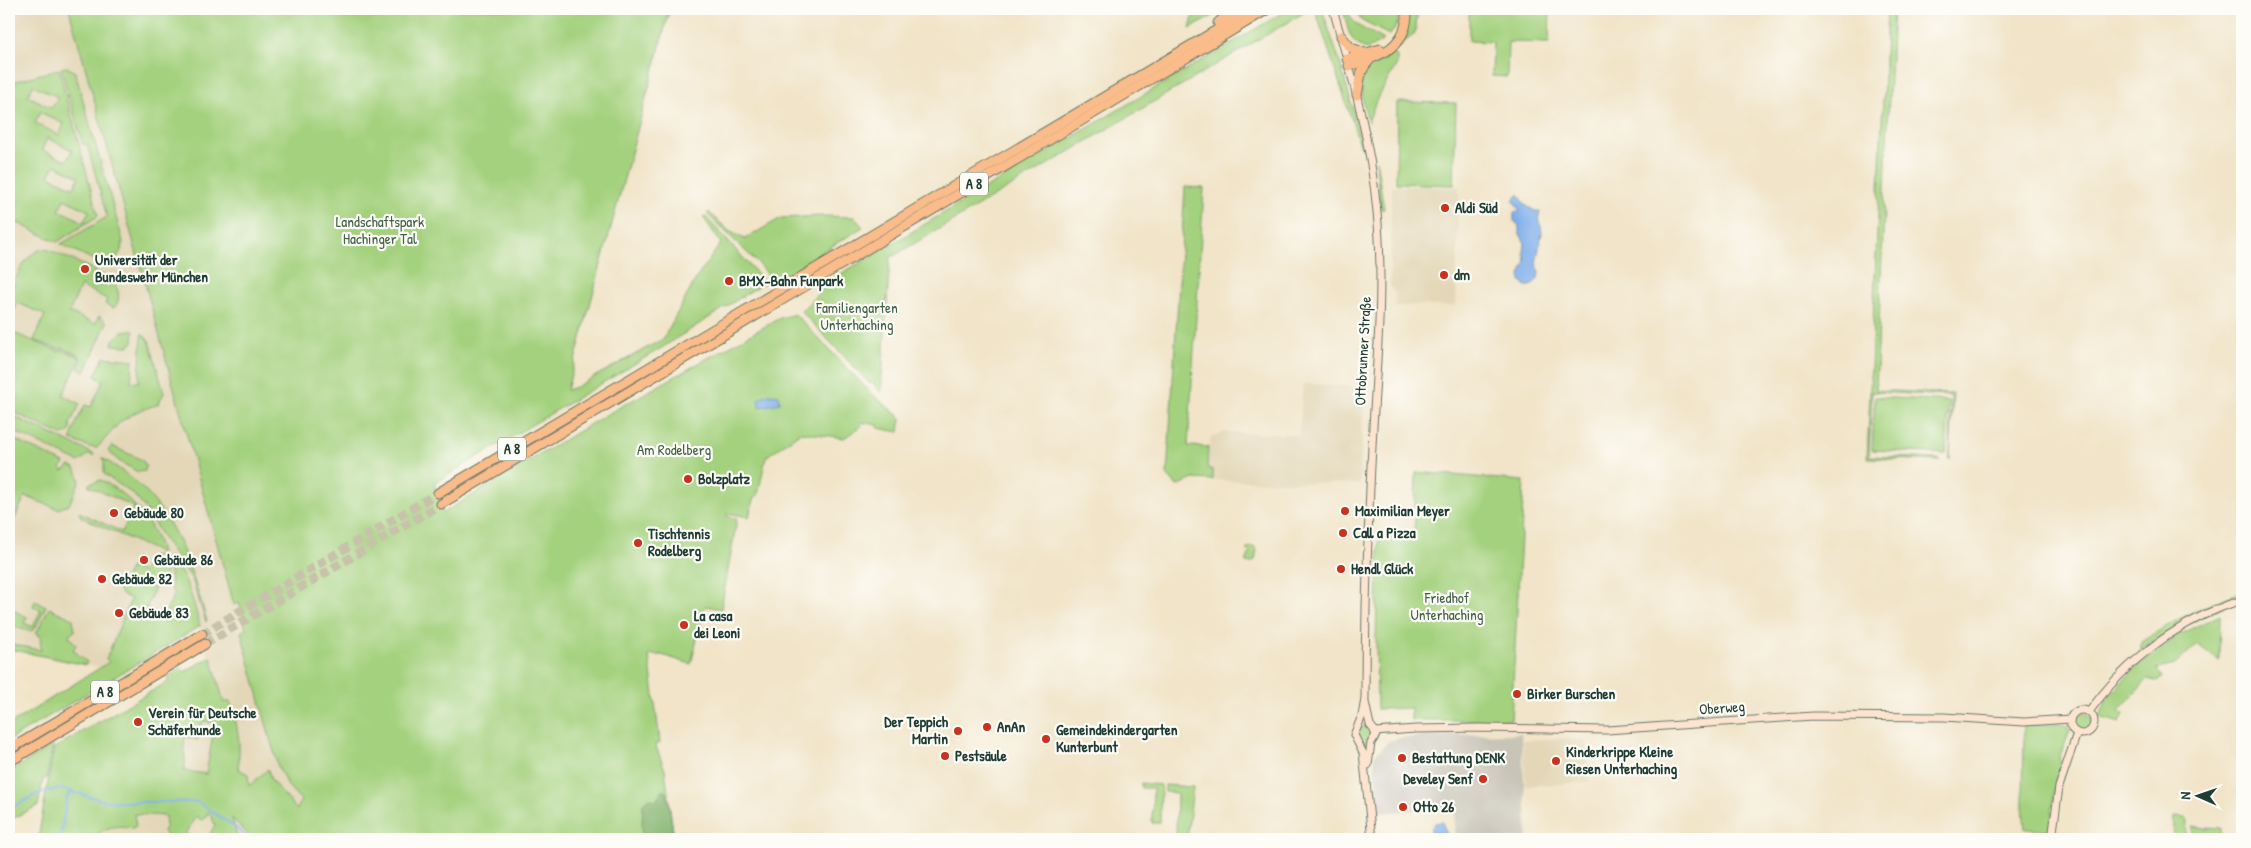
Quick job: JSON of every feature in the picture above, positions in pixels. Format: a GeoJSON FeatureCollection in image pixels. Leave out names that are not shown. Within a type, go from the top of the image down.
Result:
{"type":"FeatureCollection","features":[{"type":"Feature","properties":{"kind":"highway"},"geometry":{"type":"LineString","coordinates":[[1172,56],[1184,44],[1221,21],[1234,9]]}},
{"type":"Feature","properties":{"kind":"highway","name":"A 8"},"geometry":{"type":"LineString","coordinates":[[441,504],[790,289],[1252,9]]}},
{"type":"Feature","properties":{"kind":"highway","name":"A 8"},"geometry":{"type":"LineString","coordinates":[[790,289],[1268,9]]}},
{"type":"Feature","properties":{"kind":"highway"},"geometry":{"type":"LineString","coordinates":[[1357,94],[1360,74],[1364,65],[1371,56],[1388,45],[1396,37],[1400,29],[1403,9]]}},
{"type":"Feature","properties":{"kind":"highway"},"geometry":{"type":"LineString","coordinates":[[1348,63],[1393,47],[1400,39],[1407,24],[1407,9]]}},
{"type":"Feature","properties":{"kind":"highway"},"geometry":{"type":"LineString","coordinates":[[1341,36],[1351,48],[1371,56]]}},
{"type":"Feature","properties":{"kind":"highway","name":"A 8"},"geometry":{"type":"LineString","coordinates":[[438,493],[695,339],[772,300]]}},
{"type":"Feature","properties":{"kind":"highway","name":"A 8"},"geometry":{"type":"LineString","coordinates":[[9,750],[202,634]]}},
{"type":"Feature","properties":{"kind":"highway","name":"A 8"},"geometry":{"type":"LineString","coordinates":[[9,762],[205,644]]}},
{"type":"Feature","properties":{"kind":"main road","name":"Ottobrunner Straße"},"geometry":{"type":"LineString","coordinates":[[1333,9],[1357,94],[1370,159],[1377,212],[1381,287],[1366,559],[1365,699],[1362,716],[1354,735],[1362,748],[1367,775],[1372,839]]}},
{"type":"Feature","properties":{"kind":"main road"},"geometry":{"type":"LineString","coordinates":[[2089,712],[2116,679],[2150,649],[2199,618],[2242,600]]}},
{"type":"Feature","properties":{"kind":"main road","name":"Ottobrunner Straße"},"geometry":{"type":"LineString","coordinates":[[1365,699],[1370,725],[1375,732],[1375,738],[1371,743],[1367,775]]}},
{"type":"Feature","properties":{"kind":"main road"},"geometry":{"type":"LineString","coordinates":[[2078,711],[2089,712],[2094,718],[2092,729],[2084,734],[2077,733],[2072,729],[2070,719],[2078,711]]}},
{"type":"Feature","properties":{"kind":"main road","name":"Oberweg"},"geometry":{"type":"LineString","coordinates":[[1375,732],[1450,728],[1607,730],[1813,716],[1944,717],[2024,722],[2070,719]]}},
{"type":"Feature","properties":{"kind":"main road"},"geometry":{"type":"LineString","coordinates":[[1357,727],[1364,724],[1370,725]]}},
{"type":"Feature","properties":{"kind":"main road"},"geometry":{"type":"LineString","coordinates":[[2052,839],[2059,787],[2077,733]]}},
{"type":"Feature","properties":{"kind":"main road"},"geometry":{"type":"LineString","coordinates":[[1359,743],[1365,745],[1371,743]]}},
{"type":"Feature","properties":{"kind":"shaded area","name":"Universität der Bundeswehr München"},"geometry":{"type":"Polygon","coordinates":[[[9,9],[90,9],[320,839],[38,839],[54,748],[169,681],[167,677],[181,668],[184,672],[209,658],[197,614],[99,667],[9,649],[9,9]]]}},
{"type":"Feature","properties":{"kind":"shaded area"},"geometry":{"type":"Polygon","coordinates":[[[1392,186],[1459,187],[1456,306],[1414,305],[1395,307],[1395,294],[1390,285],[1392,186]]]}},
{"type":"Feature","properties":{"kind":"shaded area"},"geometry":{"type":"Polygon","coordinates":[[[1303,384],[1367,387],[1363,414],[1360,484],[1213,480],[1212,470],[1207,468],[1211,437],[1225,432],[1299,435],[1303,384]]]}},
{"type":"Feature","properties":{"kind":"shaded area"},"geometry":{"type":"Polygon","coordinates":[[[1521,734],[1528,839],[1456,839],[1454,808],[1378,813],[1374,756],[1389,741],[1400,738],[1440,735],[1521,734]]]}},
{"type":"Feature","properties":{"kind":"shaded area","name":"Kinderkrippe Kleine Riesen Unterhaching"},"geometry":{"type":"Polygon","coordinates":[[[1569,738],[1570,740],[1585,739],[1589,782],[1526,786],[1523,740],[1569,738]]]}},
{"type":"Feature","properties":{"kind":"green space","name":"Landschaftspark Hachinger Tal"},"geometry":{"type":"Polygon","coordinates":[[[69,9],[670,9],[567,390],[576,387],[663,339],[697,277],[721,243],[703,217],[705,216],[765,282],[663,347],[434,483],[443,513],[604,416],[780,318],[795,314],[872,394],[901,418],[899,432],[861,422],[862,426],[844,438],[801,432],[766,457],[758,494],[753,500],[749,517],[727,513],[727,516],[737,519],[721,609],[705,606],[691,664],[662,655],[649,655],[660,743],[655,744],[665,770],[674,839],[252,839],[232,818],[238,839],[216,839],[210,834],[215,825],[210,814],[207,813],[206,817],[201,820],[196,816],[185,834],[194,839],[168,839],[163,831],[166,826],[165,816],[134,814],[136,826],[132,828],[122,826],[106,829],[94,839],[38,839],[54,748],[169,681],[167,677],[181,668],[184,672],[211,657],[224,703],[230,701],[235,718],[239,743],[238,769],[248,774],[249,786],[268,769],[271,780],[297,810],[301,800],[288,786],[278,767],[241,632],[246,629],[239,602],[234,605],[69,9]],[[203,721],[198,740],[185,737],[184,771],[206,774],[215,723],[203,721]]]}},
{"type":"Feature","properties":{"kind":"green space"},"geometry":{"type":"Polygon","coordinates":[[[1195,9],[1225,9],[1190,29],[1195,9]]]}},
{"type":"Feature","properties":{"kind":"green space","name":"Familiengarten Unterhaching"},"geometry":{"type":"Polygon","coordinates":[[[1289,9],[1310,9],[890,258],[881,393],[872,382],[870,384],[801,311],[832,279],[1289,9]]]}},
{"type":"Feature","properties":{"kind":"green space"},"geometry":{"type":"Polygon","coordinates":[[[1315,9],[1322,9],[1341,66],[1364,150],[1360,145],[1315,9]]]}},
{"type":"Feature","properties":{"kind":"green space"},"geometry":{"type":"Polygon","coordinates":[[[1343,9],[1348,9],[1357,25],[1384,40],[1368,49],[1356,44],[1348,29],[1343,9]]]}},
{"type":"Feature","properties":{"kind":"green space"},"geometry":{"type":"Polygon","coordinates":[[[1353,9],[1399,9],[1399,16],[1394,30],[1389,35],[1362,21],[1353,9]]]}},
{"type":"Feature","properties":{"kind":"green space"},"geometry":{"type":"Polygon","coordinates":[[[1409,9],[1418,9],[1415,34],[1401,44],[1409,9]]]}},
{"type":"Feature","properties":{"kind":"green space"},"geometry":{"type":"Polygon","coordinates":[[[1469,9],[1550,9],[1549,43],[1508,42],[1507,77],[1492,76],[1493,42],[1469,41],[1469,9]]]}},
{"type":"Feature","properties":{"kind":"green space"},"geometry":{"type":"Polygon","coordinates":[[[1887,9],[1893,9],[1876,390],[1953,394],[1950,460],[1951,396],[1872,392],[1869,456],[1939,459],[1939,461],[1867,458],[1887,9]]]}},
{"type":"Feature","properties":{"kind":"green space"},"geometry":{"type":"Polygon","coordinates":[[[1393,51],[1397,57],[1397,64],[1377,99],[1368,122],[1362,92],[1365,71],[1370,65],[1393,51]]]}},
{"type":"Feature","properties":{"kind":"green space"},"geometry":{"type":"Polygon","coordinates":[[[67,67],[75,72],[123,242],[119,255],[110,262],[100,263],[61,244],[107,217],[87,144],[83,145],[61,68],[67,67]]]}},
{"type":"Feature","properties":{"kind":"green space"},"geometry":{"type":"Polygon","coordinates":[[[59,69],[98,216],[57,242],[9,219],[9,83],[59,69]],[[33,85],[28,96],[52,108],[58,97],[33,85]],[[40,112],[35,123],[59,135],[64,124],[40,112]],[[47,138],[42,150],[67,161],[72,150],[47,138]],[[55,165],[49,176],[74,188],[79,177],[55,165]],[[64,199],[59,210],[84,222],[89,211],[64,199]]]}},
{"type":"Feature","properties":{"kind":"green space"},"geometry":{"type":"Polygon","coordinates":[[[1397,102],[1456,103],[1454,185],[1396,183],[1397,102]]]}},
{"type":"Feature","properties":{"kind":"green space"},"geometry":{"type":"Polygon","coordinates":[[[1376,160],[1384,209],[1380,209],[1376,160]]]}},
{"type":"Feature","properties":{"kind":"green space"},"geometry":{"type":"Polygon","coordinates":[[[1185,187],[1204,188],[1188,446],[1208,447],[1207,468],[1213,470],[1213,480],[1193,479],[1177,486],[1167,475],[1185,187]]]}},
{"type":"Feature","properties":{"kind":"green space"},"geometry":{"type":"Polygon","coordinates":[[[709,212],[729,231],[745,239],[781,218],[854,217],[863,227],[774,282],[759,264],[707,214],[709,212]]]}},
{"type":"Feature","properties":{"kind":"green space"},"geometry":{"type":"Polygon","coordinates":[[[43,249],[98,272],[116,286],[119,297],[114,308],[105,304],[107,299],[81,286],[69,312],[95,324],[99,316],[107,322],[85,372],[78,368],[81,361],[79,355],[34,340],[45,315],[18,303],[14,311],[9,308],[14,282],[23,264],[29,257],[43,249]]]}},
{"type":"Feature","properties":{"kind":"green space"},"geometry":{"type":"Polygon","coordinates":[[[134,330],[133,342],[128,346],[112,345],[113,340],[122,331],[134,330]]]}},
{"type":"Feature","properties":{"kind":"green space"},"geometry":{"type":"Polygon","coordinates":[[[9,331],[58,351],[62,350],[78,356],[79,361],[63,395],[80,404],[70,424],[71,429],[68,433],[62,435],[9,410],[9,331]]]}},
{"type":"Feature","properties":{"kind":"green space"},"geometry":{"type":"Polygon","coordinates":[[[142,333],[149,340],[164,393],[158,404],[136,412],[120,422],[97,448],[71,440],[85,405],[91,407],[103,381],[95,376],[104,357],[133,360],[131,382],[139,382],[142,333]]]}},
{"type":"Feature","properties":{"kind":"green space"},"geometry":{"type":"Polygon","coordinates":[[[1875,397],[1949,401],[1946,454],[1872,450],[1875,397]]]}},
{"type":"Feature","properties":{"kind":"green space"},"geometry":{"type":"Polygon","coordinates":[[[9,414],[94,454],[93,456],[89,454],[79,462],[9,429],[9,414]]]}},
{"type":"Feature","properties":{"kind":"green space"},"geometry":{"type":"Polygon","coordinates":[[[9,437],[64,463],[61,469],[63,471],[70,466],[75,468],[80,480],[69,505],[58,509],[25,496],[9,532],[9,437]]]}},
{"type":"Feature","properties":{"kind":"green space"},"geometry":{"type":"Polygon","coordinates":[[[112,446],[142,460],[146,466],[145,471],[138,472],[119,461],[108,451],[112,446]]]}},
{"type":"Feature","properties":{"kind":"green space"},"geometry":{"type":"Polygon","coordinates":[[[102,458],[144,490],[160,508],[172,528],[191,571],[206,622],[192,579],[163,538],[145,508],[133,494],[104,474],[104,461],[102,458]]]}},
{"type":"Feature","properties":{"kind":"green space","name":"Friedhof Unterhaching"},"geometry":{"type":"Polygon","coordinates":[[[1416,472],[1524,481],[1511,720],[1411,720],[1411,708],[1377,709],[1376,639],[1379,537],[1414,538],[1416,472]]]}},
{"type":"Feature","properties":{"kind":"green space"},"geometry":{"type":"Polygon","coordinates":[[[101,480],[121,493],[139,510],[153,530],[161,553],[81,517],[79,512],[122,532],[134,507],[89,486],[89,484],[101,480]]]}},
{"type":"Feature","properties":{"kind":"green space"},"geometry":{"type":"Polygon","coordinates":[[[1249,547],[1257,549],[1255,560],[1251,563],[1246,562],[1250,552],[1246,550],[1249,547]]]}},
{"type":"Feature","properties":{"kind":"green space"},"geometry":{"type":"Polygon","coordinates":[[[168,556],[185,580],[200,626],[9,740],[9,725],[109,662],[106,659],[131,599],[121,594],[119,590],[131,567],[142,572],[151,557],[164,558],[166,577],[164,587],[156,585],[146,608],[164,616],[175,593],[172,592],[168,556]]]}},
{"type":"Feature","properties":{"kind":"green space"},"geometry":{"type":"Polygon","coordinates":[[[2242,592],[2242,597],[2153,642],[2141,651],[2141,642],[2165,627],[2203,608],[2242,592]]]}},
{"type":"Feature","properties":{"kind":"green space"},"geometry":{"type":"Polygon","coordinates":[[[35,601],[46,606],[35,629],[30,631],[9,626],[9,608],[27,617],[24,623],[33,627],[41,610],[33,606],[35,601]]]}},
{"type":"Feature","properties":{"kind":"green space"},"geometry":{"type":"Polygon","coordinates":[[[49,608],[73,619],[75,631],[68,635],[76,645],[73,650],[87,662],[86,665],[9,649],[9,644],[41,650],[40,635],[36,634],[49,608]]]}},
{"type":"Feature","properties":{"kind":"green space"},"geometry":{"type":"Polygon","coordinates":[[[2220,615],[2219,661],[2197,644],[2175,665],[2157,669],[2162,678],[2156,681],[2148,679],[2119,710],[2124,714],[2120,723],[2100,717],[2107,698],[2137,666],[2180,634],[2220,615]]]}},
{"type":"Feature","properties":{"kind":"green space"},"geometry":{"type":"Polygon","coordinates":[[[2083,713],[2089,716],[2092,722],[2089,728],[2083,731],[2077,728],[2074,722],[2077,716],[2083,713]]]}},
{"type":"Feature","properties":{"kind":"green space"},"geometry":{"type":"Polygon","coordinates":[[[2061,724],[2067,726],[2070,731],[2059,758],[2061,762],[2056,781],[2050,830],[2025,829],[2023,806],[2024,725],[2061,724]]]}},
{"type":"Feature","properties":{"kind":"green space"},"geometry":{"type":"Polygon","coordinates":[[[1365,726],[1373,734],[1365,742],[1357,734],[1365,726]]]}},
{"type":"Feature","properties":{"kind":"green space"},"geometry":{"type":"Polygon","coordinates":[[[53,745],[47,778],[43,780],[38,806],[9,820],[9,772],[53,745]]]}},
{"type":"Feature","properties":{"kind":"green space"},"geometry":{"type":"Polygon","coordinates":[[[1141,783],[1161,785],[1160,823],[1152,823],[1153,788],[1141,788],[1141,783]]]}},
{"type":"Feature","properties":{"kind":"green space"},"geometry":{"type":"Polygon","coordinates":[[[1165,785],[1193,787],[1187,839],[1176,839],[1177,793],[1165,792],[1165,785]]]}},
{"type":"Feature","properties":{"kind":"green space"},"geometry":{"type":"Polygon","coordinates":[[[662,791],[665,791],[668,796],[674,839],[644,839],[642,827],[643,803],[650,798],[656,801],[662,791]]]}},
{"type":"Feature","properties":{"kind":"green space"},"geometry":{"type":"Polygon","coordinates":[[[2174,817],[2187,818],[2186,839],[2173,839],[2174,817]]]}},
{"type":"Feature","properties":{"kind":"green space"},"geometry":{"type":"Polygon","coordinates":[[[2193,827],[2221,828],[2221,839],[2193,839],[2193,827]]]}},
{"type":"Feature","properties":{"kind":"water"},"geometry":{"type":"Polygon","coordinates":[[[1519,194],[1525,205],[1535,211],[1540,211],[1539,217],[1542,233],[1536,263],[1539,272],[1538,279],[1531,286],[1525,286],[1520,276],[1526,261],[1525,243],[1519,232],[1519,226],[1514,221],[1514,212],[1520,210],[1513,201],[1519,194]]]}},
{"type":"Feature","properties":{"kind":"water"},"geometry":{"type":"Polygon","coordinates":[[[768,394],[779,395],[780,403],[759,407],[759,398],[768,394]]]}},
{"type":"Feature","properties":{"kind":"water"},"geometry":{"type":"Polygon","coordinates":[[[1442,822],[1449,839],[1431,839],[1431,829],[1435,823],[1442,822]]]}},
{"type":"Feature","properties":{"kind":"waterway"},"geometry":{"type":"LineString","coordinates":[[9,809],[41,792],[61,789],[102,800],[120,802],[198,802],[239,830],[248,839]]}},
{"type":"Feature","properties":{"kind":"waterway"},"geometry":{"type":"LineString","coordinates":[[60,839],[67,797],[72,791]]}},
{"type":"Feature","properties":{"kind":"tunnel"},"geometry":{"type":"LineString","coordinates":[[202,634],[438,493]]}},
{"type":"Feature","properties":{"kind":"tunnel"},"geometry":{"type":"LineString","coordinates":[[205,644],[441,504]]}},
{"type":"Feature","properties":{"kind":"place","name":"Aldi Süd"},"geometry":{"type":"Point","coordinates":[1445,208]}},
{"type":"Feature","properties":{"kind":"place","name":"Universität der Bundeswehr München"},"geometry":{"type":"Point","coordinates":[85,269]}},
{"type":"Feature","properties":{"kind":"place","name":"dm"},"geometry":{"type":"Point","coordinates":[1444,275]}},
{"type":"Feature","properties":{"kind":"place","name":"BMX-Bahn Funpark"},"geometry":{"type":"Point","coordinates":[729,281]}},
{"type":"Feature","properties":{"kind":"place","name":"Bolzplatz"},"geometry":{"type":"Point","coordinates":[688,479]}},
{"type":"Feature","properties":{"kind":"place","name":"Maximilian Meyer"},"geometry":{"type":"Point","coordinates":[1345,511]}},
{"type":"Feature","properties":{"kind":"place","name":"Gebäude 80"},"geometry":{"type":"Point","coordinates":[114,513]}},
{"type":"Feature","properties":{"kind":"place","name":"Call a Pizza"},"geometry":{"type":"Point","coordinates":[1343,533]}},
{"type":"Feature","properties":{"kind":"place","name":"Tischtennis Rodelberg"},"geometry":{"type":"Point","coordinates":[638,543]}},
{"type":"Feature","properties":{"kind":"place","name":"Gebäude 86"},"geometry":{"type":"Point","coordinates":[144,560]}},
{"type":"Feature","properties":{"kind":"place","name":"Hendl Glück"},"geometry":{"type":"Point","coordinates":[1341,569]}},
{"type":"Feature","properties":{"kind":"place","name":"Gebäude 82"},"geometry":{"type":"Point","coordinates":[102,579]}},
{"type":"Feature","properties":{"kind":"place","name":"Gebäude 83"},"geometry":{"type":"Point","coordinates":[119,613]}},
{"type":"Feature","properties":{"kind":"place","name":"La casa dei Leoni"},"geometry":{"type":"Point","coordinates":[684,625]}},
{"type":"Feature","properties":{"kind":"place","name":"Birker Burschen"},"geometry":{"type":"Point","coordinates":[1517,694]}},
{"type":"Feature","properties":{"kind":"place","name":"Verein für Deutsche Schäferhunde"},"geometry":{"type":"Point","coordinates":[138,722]}},
{"type":"Feature","properties":{"kind":"place","name":"AnAn"},"geometry":{"type":"Point","coordinates":[987,727]}},
{"type":"Feature","properties":{"kind":"place","name":"Der Teppich Martin"},"geometry":{"type":"Point","coordinates":[958,731]}},
{"type":"Feature","properties":{"kind":"place","name":"Gemeindekindergarten Kunterbunt"},"geometry":{"type":"Point","coordinates":[1046,739]}},
{"type":"Feature","properties":{"kind":"place","name":"Pestsäule"},"geometry":{"type":"Point","coordinates":[945,756]}},
{"type":"Feature","properties":{"kind":"place","name":"Bestattung DENK"},"geometry":{"type":"Point","coordinates":[1402,758]}},
{"type":"Feature","properties":{"kind":"place","name":"Kinderkrippe Kleine Riesen Unterhaching"},"geometry":{"type":"Point","coordinates":[1556,761]}},
{"type":"Feature","properties":{"kind":"place","name":"Develey Senf"},"geometry":{"type":"Point","coordinates":[1483,779]}},
{"type":"Feature","properties":{"kind":"place","name":"Otto 26"},"geometry":{"type":"Point","coordinates":[1403,807]}},
{"type":"Feature","properties":{"kind":"park label","name":"Am Rodelberg"},"geometry":{"type":"Point","coordinates":[674,450]}}]}
